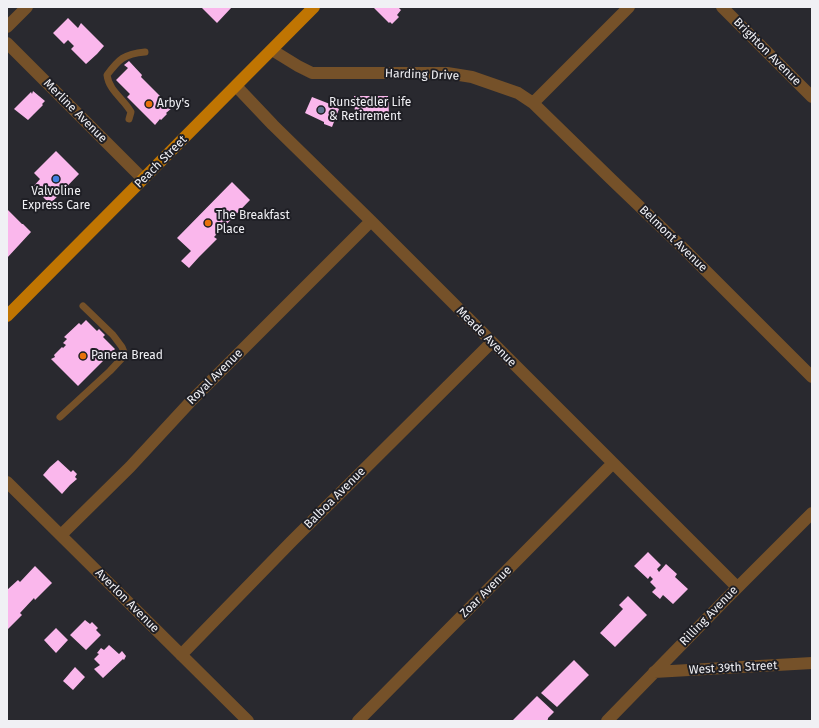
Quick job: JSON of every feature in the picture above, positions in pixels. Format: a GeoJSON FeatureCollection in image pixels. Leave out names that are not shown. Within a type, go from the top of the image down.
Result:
{"type":"FeatureCollection","features":[{"type":"Feature","properties":{"kind":"main road","name":"Peach Street"},"geometry":{"type":"LineString","coordinates":[[7,316],[314,7]]}},
{"type":"Feature","properties":{"kind":"street"},"geometry":{"type":"LineString","coordinates":[[7,26],[26,7]]}},
{"type":"Feature","properties":{"kind":"street"},"geometry":{"type":"LineString","coordinates":[[533,104],[629,7]]}},
{"type":"Feature","properties":{"kind":"street","name":"Brighton Avenue"},"geometry":{"type":"LineString","coordinates":[[722,7],[812,97]]}},
{"type":"Feature","properties":{"kind":"street","name":"Merline Avenue"},"geometry":{"type":"LineString","coordinates":[[7,43],[143,179]]}},
{"type":"Feature","properties":{"kind":"street","name":"Harding Drive"},"geometry":{"type":"LineString","coordinates":[[272,50],[312,73],[447,73],[472,77],[506,88],[518,93],[533,104]]}},
{"type":"Feature","properties":{"kind":"street","name":"Meade Avenue"},"geometry":{"type":"LineString","coordinates":[[236,86],[278,131],[371,221],[738,587]]}},
{"type":"Feature","properties":{"kind":"street","name":"Belmont Avenue"},"geometry":{"type":"LineString","coordinates":[[533,104],[684,249],[812,377]]}},
{"type":"Feature","properties":{"kind":"street","name":"Royal Avenue"},"geometry":{"type":"LineString","coordinates":[[61,535],[130,466],[192,400],[371,221]]}},
{"type":"Feature","properties":{"kind":"street","name":"Balboa Avenue"},"geometry":{"type":"LineString","coordinates":[[181,655],[291,542],[492,342]]}},
{"type":"Feature","properties":{"kind":"street","name":"Zoar Avenue"},"geometry":{"type":"LineString","coordinates":[[358,721],[613,463]]}},
{"type":"Feature","properties":{"kind":"street","name":"Averlon Avenue"},"geometry":{"type":"LineString","coordinates":[[7,482],[248,721]]}},
{"type":"Feature","properties":{"kind":"street","name":"Rilling Avenue"},"geometry":{"type":"LineString","coordinates":[[607,721],[812,512]]}},
{"type":"Feature","properties":{"kind":"street","name":"West 39th Street"},"geometry":{"type":"LineString","coordinates":[[654,672],[812,664]]}},
{"type":"Feature","properties":{"kind":"lane"},"geometry":{"type":"LineString","coordinates":[[129,119],[131,112],[109,85],[107,75],[121,59],[132,54],[145,52]]}},
{"type":"Feature","properties":{"kind":"lane"},"geometry":{"type":"LineString","coordinates":[[60,417],[124,356],[122,347],[113,335],[83,306]]}},
{"type":"Feature","properties":{"kind":"building"},"geometry":{"type":"Polygon","coordinates":[[[201,7],[232,7],[217,23],[201,7]]]}},
{"type":"Feature","properties":{"kind":"building"},"geometry":{"type":"Polygon","coordinates":[[[373,7],[398,7],[401,10],[397,15],[399,17],[392,24],[390,22],[389,23],[373,7]]]}},
{"type":"Feature","properties":{"kind":"building"},"geometry":{"type":"Polygon","coordinates":[[[68,18],[78,28],[81,23],[104,46],[86,64],[71,49],[74,46],[68,40],[64,44],[53,33],[68,18]]]}},
{"type":"Feature","properties":{"kind":"building"},"geometry":{"type":"Polygon","coordinates":[[[129,61],[142,75],[141,77],[172,108],[155,125],[127,97],[130,94],[116,80],[128,68],[124,65],[129,61]]]}},
{"type":"Feature","properties":{"kind":"building"},"geometry":{"type":"Polygon","coordinates":[[[33,91],[45,101],[28,120],[14,109],[31,92],[32,94],[33,91]]]}},
{"type":"Feature","properties":{"kind":"building"},"geometry":{"type":"Polygon","coordinates":[[[354,96],[388,96],[389,114],[355,115],[354,96]]]}},
{"type":"Feature","properties":{"kind":"building"},"geometry":{"type":"Polygon","coordinates":[[[312,97],[339,109],[332,127],[305,113],[312,97]]]}},
{"type":"Feature","properties":{"kind":"building"},"geometry":{"type":"Polygon","coordinates":[[[56,151],[79,174],[50,204],[33,187],[40,179],[34,173],[56,151]]]}},
{"type":"Feature","properties":{"kind":"building"},"geometry":{"type":"Polygon","coordinates":[[[232,182],[250,200],[214,237],[217,239],[189,268],[181,261],[191,251],[177,238],[232,182]]]}},
{"type":"Feature","properties":{"kind":"building"},"geometry":{"type":"Polygon","coordinates":[[[7,209],[31,232],[7,258],[7,209]]]}},
{"type":"Feature","properties":{"kind":"building"},"geometry":{"type":"Polygon","coordinates":[[[86,320],[97,331],[99,329],[105,335],[103,337],[115,349],[78,386],[51,359],[55,357],[54,355],[62,347],[63,348],[66,345],[63,343],[67,339],[64,337],[79,323],[81,325],[86,320]]]}},
{"type":"Feature","properties":{"kind":"building"},"geometry":{"type":"Polygon","coordinates":[[[58,460],[71,472],[73,470],[77,474],[75,477],[77,479],[62,494],[43,475],[58,460]]]}},
{"type":"Feature","properties":{"kind":"building"},"geometry":{"type":"Polygon","coordinates":[[[648,552],[661,565],[657,569],[659,572],[666,564],[677,574],[675,577],[688,589],[673,604],[663,595],[660,599],[652,592],[656,588],[650,582],[653,579],[650,576],[648,579],[634,566],[648,552]]]}},
{"type":"Feature","properties":{"kind":"building"},"geometry":{"type":"Polygon","coordinates":[[[35,566],[52,583],[35,600],[34,598],[20,613],[22,615],[7,630],[7,590],[18,580],[20,582],[35,566]]]}},
{"type":"Feature","properties":{"kind":"building"},"geometry":{"type":"Polygon","coordinates":[[[628,596],[647,615],[615,647],[600,633],[623,609],[619,605],[628,596]]]}},
{"type":"Feature","properties":{"kind":"building"},"geometry":{"type":"Polygon","coordinates":[[[85,620],[90,624],[92,622],[98,628],[96,630],[101,635],[86,650],[70,635],[85,620]]]}},
{"type":"Feature","properties":{"kind":"building"},"geometry":{"type":"Polygon","coordinates":[[[56,628],[68,640],[56,653],[44,640],[56,628]]]}},
{"type":"Feature","properties":{"kind":"building"},"geometry":{"type":"Polygon","coordinates":[[[109,645],[119,654],[122,651],[126,656],[124,660],[123,659],[103,678],[94,669],[100,665],[94,659],[99,654],[97,653],[101,648],[104,650],[109,645]]]}},
{"type":"Feature","properties":{"kind":"building"},"geometry":{"type":"Polygon","coordinates":[[[574,660],[589,675],[557,707],[541,693],[574,660]]]}},
{"type":"Feature","properties":{"kind":"building"},"geometry":{"type":"Polygon","coordinates":[[[75,667],[85,677],[73,690],[63,681],[75,667]]]}},
{"type":"Feature","properties":{"kind":"building"},"geometry":{"type":"Polygon","coordinates":[[[537,696],[554,712],[547,721],[512,721],[537,696]]]}},
{"type":"Feature","properties":{"kind":"place","name":"Arby's"},"geometry":{"type":"Point","coordinates":[149,104]}},
{"type":"Feature","properties":{"kind":"place","name":"Runstedler Life & Retirement"},"geometry":{"type":"Point","coordinates":[321,110]}},
{"type":"Feature","properties":{"kind":"place","name":"Valvoline Express Care"},"geometry":{"type":"Point","coordinates":[56,179]}},
{"type":"Feature","properties":{"kind":"place","name":"The Breakfast Place"},"geometry":{"type":"Point","coordinates":[208,223]}},
{"type":"Feature","properties":{"kind":"place","name":"Panera Bread"},"geometry":{"type":"Point","coordinates":[83,356]}}]}
